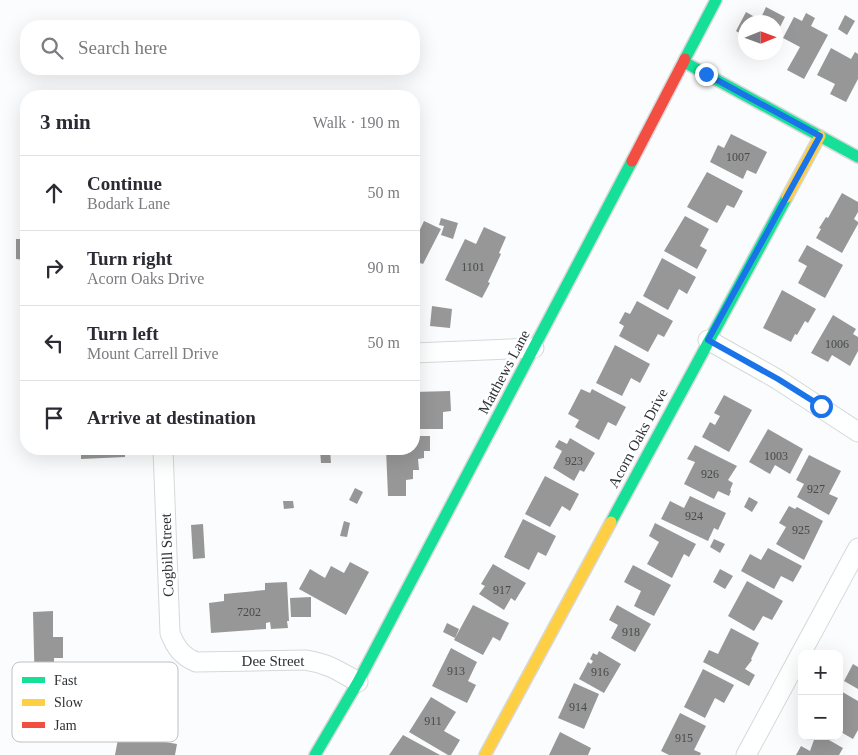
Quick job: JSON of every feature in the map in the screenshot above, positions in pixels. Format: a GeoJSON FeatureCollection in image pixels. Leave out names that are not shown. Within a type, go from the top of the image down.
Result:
{"type":"FeatureCollection","features":[{"type":"Feature","properties":{"kind":"street","name":"Matthews Lane"},"geometry":{"type":"LineString","coordinates":[[315,755],[358,682],[716,0]]}},
{"type":"Feature","properties":{"kind":"street"},"geometry":{"type":"LineString","coordinates":[[684,62],[858,157]]}},
{"type":"Feature","properties":{"kind":"street","name":"Acorn Oaks Drive"},"geometry":{"type":"LineString","coordinates":[[485,755],[820,136]]}},
{"type":"Feature","properties":{"kind":"street"},"geometry":{"type":"LineString","coordinates":[[708,340],[778,379],[858,432]]}},
{"type":"Feature","properties":{"kind":"street"},"geometry":{"type":"LineString","coordinates":[[420,353],[534,348]]}},
{"type":"Feature","properties":{"kind":"street","name":"Cogbill Street"},"geometry":{"type":"LineString","coordinates":[[163,455],[170,634],[175,646],[184,657]]}},
{"type":"Feature","properties":{"kind":"street"},"geometry":{"type":"LineString","coordinates":[[746,755],[858,548]]}},
{"type":"Feature","properties":{"kind":"street","name":"Dee Street"},"geometry":{"type":"LineString","coordinates":[[184,657],[196,662],[305,660],[330,666],[358,682]]}},
{"type":"Feature","properties":{"kind":"building"},"geometry":{"type":"Polygon","coordinates":[[[766,7],[781,15],[762,15],[766,7]]]}},
{"type":"Feature","properties":{"kind":"building"},"geometry":{"type":"Polygon","coordinates":[[[806,13],[815,18],[811,26],[828,35],[804,79],[787,70],[800,47],[783,38],[794,17],[802,21],[806,13]]]}},
{"type":"Feature","properties":{"kind":"building"},"geometry":{"type":"Polygon","coordinates":[[[845,15],[855,21],[847,35],[838,29],[845,15]]]}},
{"type":"Feature","properties":{"kind":"building"},"geometry":{"type":"Polygon","coordinates":[[[831,48],[851,59],[855,52],[858,54],[858,79],[846,102],[830,94],[835,84],[817,75],[831,48]]]}},
{"type":"Feature","properties":{"kind":"building"},"geometry":{"type":"Polygon","coordinates":[[[731,134],[767,152],[756,174],[747,170],[743,179],[710,162],[718,145],[724,148],[731,134]]]}},
{"type":"Feature","properties":{"kind":"building"},"geometry":{"type":"Polygon","coordinates":[[[707,172],[743,191],[734,208],[727,205],[717,223],[687,207],[707,172]]]}},
{"type":"Feature","properties":{"kind":"building"},"geometry":{"type":"Polygon","coordinates":[[[842,193],[858,202],[858,212],[854,219],[858,224],[842,253],[816,238],[821,229],[819,228],[826,217],[828,218],[842,193]]]}},
{"type":"Feature","properties":{"kind":"building"},"geometry":{"type":"Polygon","coordinates":[[[685,216],[709,229],[700,246],[707,250],[697,269],[664,251],[685,216]]]}},
{"type":"Feature","properties":{"kind":"building"},"geometry":{"type":"Polygon","coordinates":[[[441,218],[458,223],[453,239],[441,235],[444,226],[439,225],[441,218]]]}},
{"type":"Feature","properties":{"kind":"building"},"geometry":{"type":"Polygon","coordinates":[[[424,221],[441,229],[423,264],[420,263],[420,229],[424,221]]]}},
{"type":"Feature","properties":{"kind":"building"},"geometry":{"type":"Polygon","coordinates":[[[484,227],[506,237],[499,253],[501,254],[488,282],[490,283],[482,298],[445,280],[465,239],[476,244],[484,227]]]}},
{"type":"Feature","properties":{"kind":"building"},"geometry":{"type":"Polygon","coordinates":[[[16,239],[20,239],[20,259],[16,259],[16,239]]]}},
{"type":"Feature","properties":{"kind":"building"},"geometry":{"type":"Polygon","coordinates":[[[807,245],[843,265],[825,298],[798,283],[807,266],[798,261],[807,245]]]}},
{"type":"Feature","properties":{"kind":"building"},"geometry":{"type":"Polygon","coordinates":[[[662,258],[696,277],[687,294],[679,289],[668,310],[643,296],[662,258]]]}},
{"type":"Feature","properties":{"kind":"building"},"geometry":{"type":"Polygon","coordinates":[[[782,290],[816,309],[808,323],[805,321],[791,342],[763,328],[782,290]]]}},
{"type":"Feature","properties":{"kind":"building"},"geometry":{"type":"Polygon","coordinates":[[[637,301],[673,321],[664,337],[658,334],[648,352],[619,336],[624,326],[619,323],[625,312],[630,314],[637,301]]]}},
{"type":"Feature","properties":{"kind":"building"},"geometry":{"type":"Polygon","coordinates":[[[432,306],[452,309],[450,328],[430,326],[432,306]]]}},
{"type":"Feature","properties":{"kind":"building"},"geometry":{"type":"Polygon","coordinates":[[[833,315],[856,329],[853,334],[858,337],[858,351],[850,366],[832,355],[828,362],[811,353],[833,315]]]}},
{"type":"Feature","properties":{"kind":"building"},"geometry":{"type":"Polygon","coordinates":[[[615,345],[650,364],[640,383],[631,378],[622,396],[596,383],[615,345]]]}},
{"type":"Feature","properties":{"kind":"building"},"geometry":{"type":"Polygon","coordinates":[[[581,389],[590,393],[592,389],[626,407],[616,426],[608,422],[599,440],[575,427],[579,420],[568,414],[581,389]]]}},
{"type":"Feature","properties":{"kind":"building"},"geometry":{"type":"Polygon","coordinates":[[[450,391],[451,411],[443,412],[443,429],[420,429],[420,392],[450,391]]]}},
{"type":"Feature","properties":{"kind":"building"},"geometry":{"type":"Polygon","coordinates":[[[724,395],[752,410],[729,452],[702,437],[710,422],[715,425],[720,416],[714,413],[724,395]]]}},
{"type":"Feature","properties":{"kind":"building"},"geometry":{"type":"Polygon","coordinates":[[[768,429],[803,449],[790,474],[775,465],[770,474],[749,462],[768,429]]]}},
{"type":"Feature","properties":{"kind":"building"},"geometry":{"type":"Polygon","coordinates":[[[420,436],[430,436],[430,451],[424,451],[424,458],[418,459],[419,470],[413,470],[413,479],[406,480],[406,496],[388,496],[386,455],[420,455],[420,436]]]}},
{"type":"Feature","properties":{"kind":"building"},"geometry":{"type":"Polygon","coordinates":[[[570,438],[595,453],[584,472],[580,470],[574,481],[553,468],[562,451],[555,447],[559,440],[567,444],[570,438]]]}},
{"type":"Feature","properties":{"kind":"building"},"geometry":{"type":"Polygon","coordinates":[[[695,445],[737,466],[728,480],[733,483],[729,496],[718,491],[714,499],[684,484],[695,462],[687,459],[695,445]]]}},
{"type":"Feature","properties":{"kind":"building"},"geometry":{"type":"Polygon","coordinates":[[[81,455],[125,455],[125,457],[81,459],[81,455]]]}},
{"type":"Feature","properties":{"kind":"building"},"geometry":{"type":"Polygon","coordinates":[[[320,455],[330,455],[331,463],[321,463],[320,455]]]}},
{"type":"Feature","properties":{"kind":"building"},"geometry":{"type":"Polygon","coordinates":[[[809,455],[841,471],[829,494],[838,498],[829,515],[797,497],[804,484],[796,480],[809,455]]]}},
{"type":"Feature","properties":{"kind":"building"},"geometry":{"type":"Polygon","coordinates":[[[545,476],[579,494],[570,511],[562,506],[550,527],[525,514],[545,476]]]}},
{"type":"Feature","properties":{"kind":"building"},"geometry":{"type":"Polygon","coordinates":[[[355,488],[363,492],[357,504],[349,500],[355,488]]]}},
{"type":"Feature","properties":{"kind":"building"},"geometry":{"type":"Polygon","coordinates":[[[690,496],[726,513],[718,530],[714,528],[708,541],[661,519],[670,501],[684,508],[690,496]]]}},
{"type":"Feature","properties":{"kind":"building"},"geometry":{"type":"Polygon","coordinates":[[[749,497],[758,502],[752,512],[744,507],[749,497]]]}},
{"type":"Feature","properties":{"kind":"building"},"geometry":{"type":"Polygon","coordinates":[[[283,501],[293,501],[294,508],[284,509],[283,501]]]}},
{"type":"Feature","properties":{"kind":"building"},"geometry":{"type":"Polygon","coordinates":[[[789,506],[795,509],[797,507],[823,521],[804,560],[776,544],[786,527],[779,523],[789,506]]]}},
{"type":"Feature","properties":{"kind":"building"},"geometry":{"type":"Polygon","coordinates":[[[523,519],[556,536],[546,556],[538,552],[529,570],[504,557],[523,519]]]}},
{"type":"Feature","properties":{"kind":"building"},"geometry":{"type":"Polygon","coordinates":[[[344,521],[350,523],[347,537],[340,536],[344,521]]]}},
{"type":"Feature","properties":{"kind":"building"},"geometry":{"type":"Polygon","coordinates":[[[655,523],[696,544],[689,557],[684,554],[672,578],[647,564],[659,542],[649,536],[655,523]]]}},
{"type":"Feature","properties":{"kind":"building"},"geometry":{"type":"Polygon","coordinates":[[[203,524],[205,558],[193,559],[191,525],[203,524]]]}},
{"type":"Feature","properties":{"kind":"building"},"geometry":{"type":"Polygon","coordinates":[[[714,539],[725,544],[720,553],[710,547],[714,539]]]}},
{"type":"Feature","properties":{"kind":"building"},"geometry":{"type":"Polygon","coordinates":[[[768,548],[802,566],[793,582],[781,576],[774,589],[741,571],[750,554],[761,560],[768,548]]]}},
{"type":"Feature","properties":{"kind":"building"},"geometry":{"type":"Polygon","coordinates":[[[350,562],[369,572],[346,615],[299,589],[310,569],[325,578],[331,566],[344,573],[350,562]]]}},
{"type":"Feature","properties":{"kind":"building"},"geometry":{"type":"Polygon","coordinates":[[[493,564],[526,583],[515,601],[511,598],[504,610],[479,594],[485,586],[481,584],[493,564]]]}},
{"type":"Feature","properties":{"kind":"building"},"geometry":{"type":"Polygon","coordinates":[[[633,565],[671,585],[654,616],[634,606],[641,591],[624,582],[633,565]]]}},
{"type":"Feature","properties":{"kind":"building"},"geometry":{"type":"Polygon","coordinates":[[[720,569],[733,576],[725,589],[713,582],[720,569]]]}},
{"type":"Feature","properties":{"kind":"building"},"geometry":{"type":"Polygon","coordinates":[[[747,581],[783,601],[772,620],[763,616],[754,631],[728,616],[747,581]]]}},
{"type":"Feature","properties":{"kind":"building"},"geometry":{"type":"Polygon","coordinates":[[[287,582],[288,628],[271,629],[270,622],[266,623],[266,629],[211,633],[209,603],[224,601],[224,594],[265,590],[265,583],[287,582]]]}},
{"type":"Feature","properties":{"kind":"building"},"geometry":{"type":"Polygon","coordinates":[[[311,597],[311,617],[291,617],[290,598],[311,597]]]}},
{"type":"Feature","properties":{"kind":"building"},"geometry":{"type":"Polygon","coordinates":[[[473,605],[509,623],[500,641],[493,637],[483,655],[454,640],[473,605]]]}},
{"type":"Feature","properties":{"kind":"building"},"geometry":{"type":"Polygon","coordinates":[[[617,605],[651,624],[635,652],[611,638],[618,625],[609,620],[617,605]]]}},
{"type":"Feature","properties":{"kind":"building"},"geometry":{"type":"Polygon","coordinates":[[[53,611],[53,637],[63,637],[63,658],[54,658],[54,662],[34,662],[33,612],[53,611]]]}},
{"type":"Feature","properties":{"kind":"building"},"geometry":{"type":"Polygon","coordinates":[[[447,623],[459,629],[455,638],[443,632],[447,623]]]}},
{"type":"Feature","properties":{"kind":"building"},"geometry":{"type":"Polygon","coordinates":[[[731,628],[759,643],[752,660],[745,669],[755,675],[749,686],[703,662],[709,650],[718,654],[731,628]]]}},
{"type":"Feature","properties":{"kind":"building"},"geometry":{"type":"Polygon","coordinates":[[[451,648],[477,662],[468,681],[476,685],[467,703],[432,686],[451,648]]]}},
{"type":"Feature","properties":{"kind":"building"},"geometry":{"type":"Polygon","coordinates":[[[599,651],[621,664],[604,693],[579,679],[588,662],[591,664],[593,661],[590,659],[593,653],[597,655],[599,651]]]}},
{"type":"Feature","properties":{"kind":"building"},"geometry":{"type":"Polygon","coordinates":[[[853,664],[858,667],[858,689],[844,681],[853,664]]]}},
{"type":"Feature","properties":{"kind":"building"},"geometry":{"type":"Polygon","coordinates":[[[703,669],[734,685],[724,703],[715,698],[705,718],[684,707],[703,669]]]}},
{"type":"Feature","properties":{"kind":"building"},"geometry":{"type":"Polygon","coordinates":[[[574,683],[599,694],[584,729],[558,718],[574,683]]]}},
{"type":"Feature","properties":{"kind":"building"},"geometry":{"type":"Polygon","coordinates":[[[843,692],[858,701],[858,730],[853,739],[843,733],[843,692]]]}},
{"type":"Feature","properties":{"kind":"building"},"geometry":{"type":"Polygon","coordinates":[[[431,697],[456,712],[444,731],[460,740],[451,755],[409,732],[431,697]]]}},
{"type":"Feature","properties":{"kind":"building"},"geometry":{"type":"Polygon","coordinates":[[[680,713],[706,726],[694,750],[701,753],[700,755],[669,755],[661,751],[680,713]]]}},
{"type":"Feature","properties":{"kind":"building"},"geometry":{"type":"Polygon","coordinates":[[[560,732],[591,748],[588,755],[549,755],[560,732]]]}},
{"type":"Feature","properties":{"kind":"building"},"geometry":{"type":"Polygon","coordinates":[[[403,735],[440,755],[389,755],[403,735]]]}},
{"type":"Feature","properties":{"kind":"building"},"geometry":{"type":"Polygon","coordinates":[[[814,740],[829,740],[843,748],[839,755],[796,755],[801,746],[810,751],[814,740]]]}},
{"type":"Feature","properties":{"kind":"building"},"geometry":{"type":"Polygon","coordinates":[[[117,742],[165,742],[177,744],[175,755],[115,755],[117,742]]]}},
{"type":"Feature","properties":{"kind":"traffic: fast"},"geometry":{"type":"LineString","coordinates":[[685,59],[716,0]]}},
{"type":"Feature","properties":{"kind":"traffic: fast"},"geometry":{"type":"LineString","coordinates":[[684,62],[858,157]]}},
{"type":"Feature","properties":{"kind":"traffic: fast"},"geometry":{"type":"LineString","coordinates":[[315,755],[358,682],[632,161]]}},
{"type":"Feature","properties":{"kind":"traffic: fast"},"geometry":{"type":"LineString","coordinates":[[611,522],[787,197]]}},
{"type":"Feature","properties":{"kind":"traffic: slow"},"geometry":{"type":"LineString","coordinates":[[787,197],[820,136]]}},
{"type":"Feature","properties":{"kind":"traffic: slow"},"geometry":{"type":"LineString","coordinates":[[485,755],[611,522]]}},
{"type":"Feature","properties":{"kind":"traffic: jam"},"geometry":{"type":"LineString","coordinates":[[632,161],[685,59]]}},
{"type":"Feature","properties":{"kind":"route"},"geometry":{"type":"LineString","coordinates":[[706,74],[820,136],[708,340],[778,379],[821,406]]}}]}
